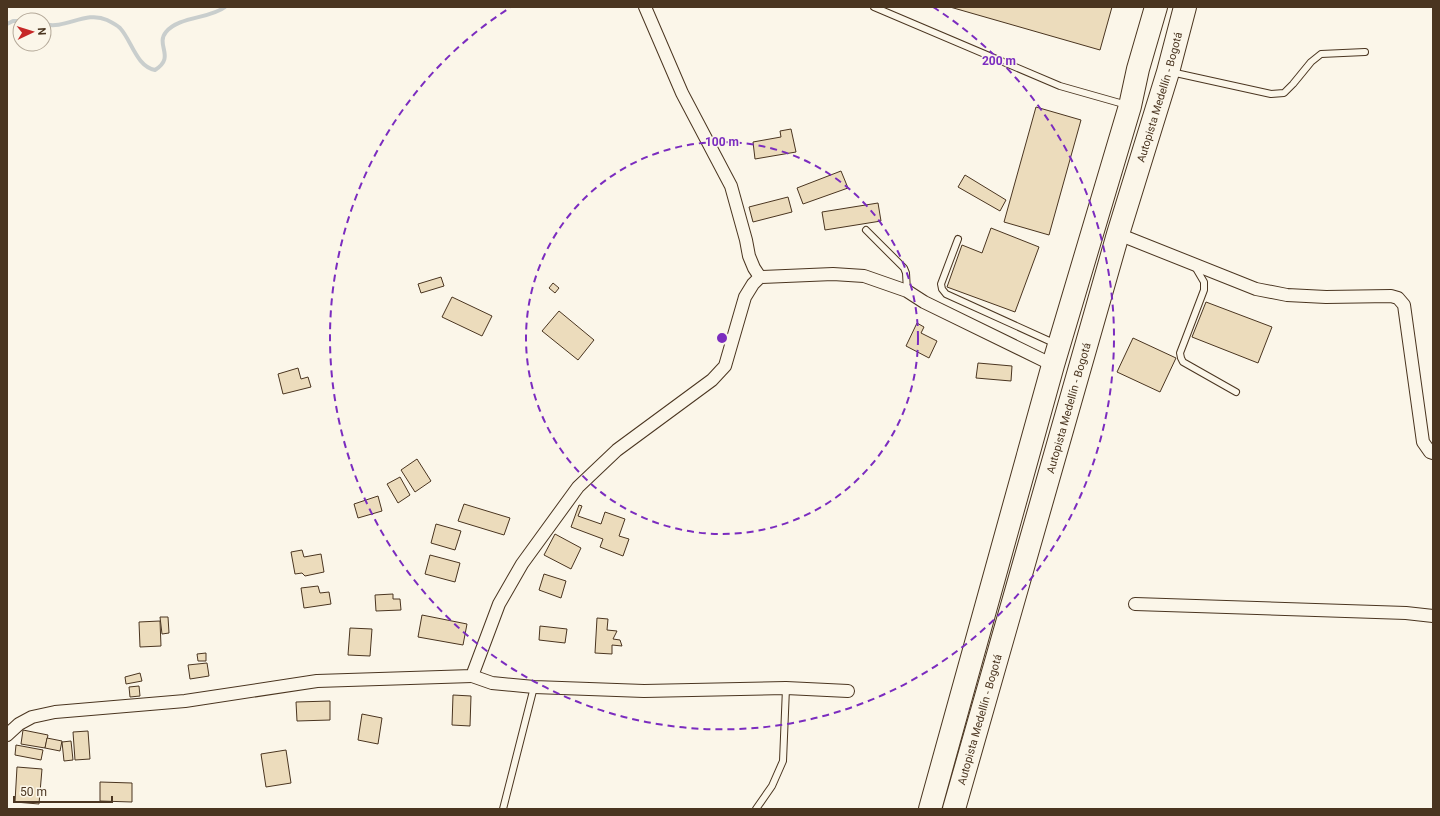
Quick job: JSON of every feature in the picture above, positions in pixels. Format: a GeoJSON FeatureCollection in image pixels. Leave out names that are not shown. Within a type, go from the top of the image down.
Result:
{"type":"FeatureCollection","features":[{"type":"Feature","properties":{"kind":"highway","name":"Autopista Medellín - Bogotá"},"geometry":{"type":"LineString","coordinates":[[954,809],[1118,234],[1168,72],[1185,7]]}},
{"type":"Feature","properties":{"kind":"highway"},"geometry":{"type":"LineString","coordinates":[[930,809],[1056,355],[1130,106],[1138,69],[1154,10]]}},
{"type":"Feature","properties":{"kind":"street"},"geometry":{"type":"LineString","coordinates":[[645,7],[682,93],[731,186],[749,256],[760,277]]}},
{"type":"Feature","properties":{"kind":"street"},"geometry":{"type":"LineString","coordinates":[[1118,234],[1256,289],[1287,295],[1326,297],[1391,296],[1398,298],[1404,305],[1423,442],[1430,452],[1433,453]]}},
{"type":"Feature","properties":{"kind":"street"},"geometry":{"type":"LineString","coordinates":[[472,676],[499,604],[522,564],[578,487],[617,450],[712,380],[725,366],[745,297],[753,284],[760,277],[826,274],[864,276],[907,291],[924,302],[1056,355]]}},
{"type":"Feature","properties":{"kind":"street"},"geometry":{"type":"LineString","coordinates":[[1135,604],[1406,613],[1433,616]]}},
{"type":"Feature","properties":{"kind":"street"},"geometry":{"type":"LineString","coordinates":[[7,735],[19,724],[32,717],[55,712],[185,701],[317,681],[472,676],[492,683],[534,687],[644,691],[786,688],[848,692]]}},
{"type":"Feature","properties":{"kind":"lane"},"geometry":{"type":"LineString","coordinates":[[874,7],[881,8],[1060,86],[1130,106]]}},
{"type":"Feature","properties":{"kind":"lane"},"geometry":{"type":"LineString","coordinates":[[1168,72],[1271,94],[1284,93],[1311,62],[1321,54],[1365,52]]}},
{"type":"Feature","properties":{"kind":"lane"},"geometry":{"type":"LineString","coordinates":[[866,230],[904,268],[906,273],[907,291]]}},
{"type":"Feature","properties":{"kind":"lane"},"geometry":{"type":"LineString","coordinates":[[958,239],[941,284],[942,290],[946,294],[1056,355]]}},
{"type":"Feature","properties":{"kind":"lane"},"geometry":{"type":"LineString","coordinates":[[1193,264],[1204,282],[1204,290],[1184,340],[1180,353],[1181,358],[1183,362],[1236,392]]}},
{"type":"Feature","properties":{"kind":"lane"},"geometry":{"type":"LineString","coordinates":[[503,809],[534,687]]}},
{"type":"Feature","properties":{"kind":"lane"},"geometry":{"type":"LineString","coordinates":[[756,809],[772,786],[782,760],[786,688]]}},
{"type":"Feature","properties":{"kind":"building"},"geometry":{"type":"Polygon","coordinates":[[[950,7],[1112,7],[1100,50],[950,7]]]}},
{"type":"Feature","properties":{"kind":"building"},"geometry":{"type":"Polygon","coordinates":[[[1036,107],[1081,120],[1049,235],[1004,222],[1036,107]]]}},
{"type":"Feature","properties":{"kind":"building"},"geometry":{"type":"Polygon","coordinates":[[[791,129],[796,152],[755,159],[753,142],[781,137],[780,131],[791,129]]]}},
{"type":"Feature","properties":{"kind":"building"},"geometry":{"type":"Polygon","coordinates":[[[841,171],[848,188],[803,204],[797,188],[841,171]]]}},
{"type":"Feature","properties":{"kind":"building"},"geometry":{"type":"Polygon","coordinates":[[[965,175],[1006,200],[1000,211],[958,187],[965,175]]]}},
{"type":"Feature","properties":{"kind":"building"},"geometry":{"type":"Polygon","coordinates":[[[788,197],[792,212],[753,222],[749,207],[788,197]]]}},
{"type":"Feature","properties":{"kind":"building"},"geometry":{"type":"Polygon","coordinates":[[[878,203],[881,221],[825,230],[822,212],[878,203]]]}},
{"type":"Feature","properties":{"kind":"building"},"geometry":{"type":"Polygon","coordinates":[[[991,228],[1039,247],[1015,312],[947,287],[962,245],[982,253],[991,228]]]}},
{"type":"Feature","properties":{"kind":"building"},"geometry":{"type":"Polygon","coordinates":[[[441,277],[444,286],[421,293],[418,284],[441,277]]]}},
{"type":"Feature","properties":{"kind":"building"},"geometry":{"type":"Polygon","coordinates":[[[553,283],[559,288],[555,293],[549,288],[553,283]]]}},
{"type":"Feature","properties":{"kind":"building"},"geometry":{"type":"Polygon","coordinates":[[[452,297],[492,316],[482,336],[442,317],[452,297]]]}},
{"type":"Feature","properties":{"kind":"building"},"geometry":{"type":"Polygon","coordinates":[[[1206,302],[1272,327],[1258,363],[1192,337],[1206,302]]]}},
{"type":"Feature","properties":{"kind":"building"},"geometry":{"type":"Polygon","coordinates":[[[559,311],[594,340],[578,360],[542,331],[559,311]]]}},
{"type":"Feature","properties":{"kind":"building"},"geometry":{"type":"Polygon","coordinates":[[[917,323],[924,327],[921,333],[937,341],[929,358],[906,346],[917,323]]]}},
{"type":"Feature","properties":{"kind":"building"},"geometry":{"type":"Polygon","coordinates":[[[1133,338],[1176,358],[1160,392],[1117,372],[1133,338]]]}},
{"type":"Feature","properties":{"kind":"building"},"geometry":{"type":"Polygon","coordinates":[[[978,363],[1012,366],[1011,381],[976,378],[978,363]]]}},
{"type":"Feature","properties":{"kind":"building"},"geometry":{"type":"Polygon","coordinates":[[[298,368],[301,379],[308,377],[311,387],[283,394],[278,374],[298,368]]]}},
{"type":"Feature","properties":{"kind":"building"},"geometry":{"type":"Polygon","coordinates":[[[417,459],[431,481],[415,492],[401,470],[417,459]]]}},
{"type":"Feature","properties":{"kind":"building"},"geometry":{"type":"Polygon","coordinates":[[[400,477],[410,495],[398,503],[387,484],[400,477]]]}},
{"type":"Feature","properties":{"kind":"building"},"geometry":{"type":"Polygon","coordinates":[[[378,496],[382,511],[358,518],[354,504],[378,496]]]}},
{"type":"Feature","properties":{"kind":"building"},"geometry":{"type":"Polygon","coordinates":[[[464,504],[510,518],[504,535],[458,521],[464,504]]]}},
{"type":"Feature","properties":{"kind":"building"},"geometry":{"type":"Polygon","coordinates":[[[579,505],[582,506],[578,516],[601,524],[605,512],[625,519],[619,536],[629,539],[623,556],[600,547],[603,539],[571,527],[579,505]]]}},
{"type":"Feature","properties":{"kind":"building"},"geometry":{"type":"Polygon","coordinates":[[[436,524],[461,531],[455,550],[431,543],[436,524]]]}},
{"type":"Feature","properties":{"kind":"building"},"geometry":{"type":"Polygon","coordinates":[[[555,534],[581,548],[571,569],[544,555],[555,534]]]}},
{"type":"Feature","properties":{"kind":"building"},"geometry":{"type":"Polygon","coordinates":[[[302,550],[304,557],[321,554],[324,572],[305,576],[302,573],[295,574],[291,552],[302,550]]]}},
{"type":"Feature","properties":{"kind":"building"},"geometry":{"type":"Polygon","coordinates":[[[430,555],[460,563],[455,582],[425,574],[430,555]]]}},
{"type":"Feature","properties":{"kind":"building"},"geometry":{"type":"Polygon","coordinates":[[[544,574],[566,581],[561,598],[539,590],[544,574]]]}},
{"type":"Feature","properties":{"kind":"building"},"geometry":{"type":"Polygon","coordinates":[[[318,586],[320,593],[329,592],[331,604],[304,608],[301,588],[318,586]]]}},
{"type":"Feature","properties":{"kind":"building"},"geometry":{"type":"Polygon","coordinates":[[[393,594],[393,599],[400,599],[401,610],[376,611],[375,595],[393,594]]]}},
{"type":"Feature","properties":{"kind":"building"},"geometry":{"type":"Polygon","coordinates":[[[422,615],[467,624],[463,645],[418,637],[422,615]]]}},
{"type":"Feature","properties":{"kind":"building"},"geometry":{"type":"Polygon","coordinates":[[[160,617],[168,617],[169,633],[162,634],[160,617]]]}},
{"type":"Feature","properties":{"kind":"building"},"geometry":{"type":"Polygon","coordinates":[[[597,618],[608,619],[607,630],[617,631],[613,639],[620,640],[622,646],[612,645],[612,654],[595,653],[597,618]]]}},
{"type":"Feature","properties":{"kind":"building"},"geometry":{"type":"Polygon","coordinates":[[[160,621],[161,646],[140,647],[139,622],[160,621]]]}},
{"type":"Feature","properties":{"kind":"building"},"geometry":{"type":"Polygon","coordinates":[[[540,626],[567,629],[565,643],[539,640],[540,626]]]}},
{"type":"Feature","properties":{"kind":"building"},"geometry":{"type":"Polygon","coordinates":[[[350,628],[372,629],[370,656],[348,655],[350,628]]]}},
{"type":"Feature","properties":{"kind":"building"},"geometry":{"type":"Polygon","coordinates":[[[206,653],[206,661],[198,661],[197,654],[206,653]]]}},
{"type":"Feature","properties":{"kind":"building"},"geometry":{"type":"Polygon","coordinates":[[[207,663],[209,676],[190,679],[188,665],[207,663]]]}},
{"type":"Feature","properties":{"kind":"building"},"geometry":{"type":"Polygon","coordinates":[[[140,673],[142,681],[126,684],[125,677],[140,673]]]}},
{"type":"Feature","properties":{"kind":"building"},"geometry":{"type":"Polygon","coordinates":[[[139,686],[140,696],[130,697],[129,687],[139,686]]]}},
{"type":"Feature","properties":{"kind":"building"},"geometry":{"type":"Polygon","coordinates":[[[453,695],[471,696],[470,726],[452,725],[453,695]]]}},
{"type":"Feature","properties":{"kind":"building"},"geometry":{"type":"Polygon","coordinates":[[[330,701],[330,720],[297,721],[296,702],[330,701]]]}},
{"type":"Feature","properties":{"kind":"building"},"geometry":{"type":"Polygon","coordinates":[[[362,714],[382,718],[378,744],[358,740],[362,714]]]}},
{"type":"Feature","properties":{"kind":"building"},"geometry":{"type":"Polygon","coordinates":[[[23,730],[48,735],[45,748],[21,744],[23,730]]]}},
{"type":"Feature","properties":{"kind":"building"},"geometry":{"type":"Polygon","coordinates":[[[88,731],[90,759],[75,760],[73,732],[88,731]]]}},
{"type":"Feature","properties":{"kind":"building"},"geometry":{"type":"Polygon","coordinates":[[[47,738],[62,741],[60,751],[45,748],[47,738]]]}},
{"type":"Feature","properties":{"kind":"building"},"geometry":{"type":"Polygon","coordinates":[[[71,741],[73,760],[64,761],[62,742],[71,741]]]}},
{"type":"Feature","properties":{"kind":"building"},"geometry":{"type":"Polygon","coordinates":[[[16,745],[43,750],[41,760],[15,755],[16,745]]]}},
{"type":"Feature","properties":{"kind":"building"},"geometry":{"type":"Polygon","coordinates":[[[286,750],[291,783],[266,787],[261,754],[286,750]]]}},
{"type":"Feature","properties":{"kind":"building"},"geometry":{"type":"Polygon","coordinates":[[[17,767],[42,769],[39,804],[15,802],[17,767]]]}},
{"type":"Feature","properties":{"kind":"building"},"geometry":{"type":"Polygon","coordinates":[[[100,782],[132,783],[132,802],[100,801],[100,782]]]}},
{"type":"Feature","properties":{"kind":"waterway"},"geometry":{"type":"LineString","coordinates":[[52,25],[91,17],[107,20],[120,28],[143,64],[155,70],[164,60],[163,37],[166,32],[172,27],[186,20],[211,14],[225,7]]}},
{"type":"Feature","properties":{"kind":"waterway"},"geometry":{"type":"LineString","coordinates":[[7,24],[12,22]]}}]}
